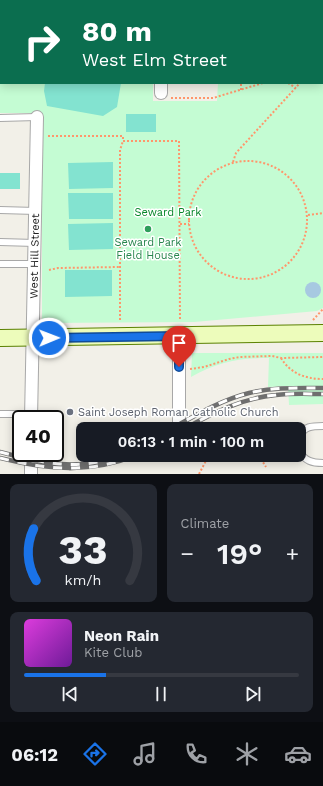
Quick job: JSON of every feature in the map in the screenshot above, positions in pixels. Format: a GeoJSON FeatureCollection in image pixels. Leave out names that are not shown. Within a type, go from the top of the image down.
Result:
{"type":"FeatureCollection","features":[{"type":"Feature","properties":{"kind":"street","name":"West Hill Street"},"geometry":{"type":"LineString","coordinates":[[31,410],[37,117]]}},
{"type":"Feature","properties":{"kind":"street"},"geometry":{"type":"LineString","coordinates":[[179,328],[179,422]]}},
{"type":"Feature","properties":{"kind":"street"},"geometry":{"type":"LineString","coordinates":[[0,338],[32,338],[179,328],[323,333]]}},
{"type":"Feature","properties":{"kind":"street"},"geometry":{"type":"LineString","coordinates":[[31,462],[31,474]]}},
{"type":"Feature","properties":{"kind":"lane"},"geometry":{"type":"LineString","coordinates":[[0,118],[37,117]]}},
{"type":"Feature","properties":{"kind":"lane"},"geometry":{"type":"LineString","coordinates":[[0,210],[36,210]]}},
{"type":"Feature","properties":{"kind":"lane"},"geometry":{"type":"LineString","coordinates":[[0,242],[35,243]]}},
{"type":"Feature","properties":{"kind":"lane"},"geometry":{"type":"LineString","coordinates":[[0,264],[35,264]]}},
{"type":"Feature","properties":{"kind":"lane"},"geometry":{"type":"LineString","coordinates":[[0,414],[12,415]]}},
{"type":"Feature","properties":{"kind":"lane"},"geometry":{"type":"LineString","coordinates":[[306,428],[310,426],[323,426]]}},
{"type":"Feature","properties":{"kind":"lane"},"geometry":{"type":"LineString","coordinates":[[306,460],[309,462],[323,463]]}},
{"type":"Feature","properties":{"kind":"path"},"geometry":{"type":"LineString","coordinates":[[241,84],[241,90]]}},
{"type":"Feature","properties":{"kind":"path"},"geometry":{"type":"LineString","coordinates":[[161,88],[161,98],[213,98],[260,84]]}},
{"type":"Feature","properties":{"kind":"path"},"geometry":{"type":"LineString","coordinates":[[290,84],[296,88]]}},
{"type":"Feature","properties":{"kind":"path"},"geometry":{"type":"LineString","coordinates":[[233,162],[236,153],[299,84]]}},
{"type":"Feature","properties":{"kind":"path"},"geometry":{"type":"LineString","coordinates":[[47,136],[123,136],[120,150],[120,320]]}},
{"type":"Feature","properties":{"kind":"path"},"geometry":{"type":"LineString","coordinates":[[123,141],[179,141],[179,328]]}},
{"type":"Feature","properties":{"kind":"path"},"geometry":{"type":"LineString","coordinates":[[250,160],[267,163],[282,171],[295,183],[304,198],[308,215],[306,234],[299,251],[287,265],[271,275],[253,279],[234,278],[217,270],[203,258],[194,242],[190,224],[190,210],[200,185],[220,168],[233,162],[250,160]]}},
{"type":"Feature","properties":{"kind":"path"},"geometry":{"type":"LineString","coordinates":[[308,215],[323,213]]}},
{"type":"Feature","properties":{"kind":"path"},"geometry":{"type":"LineString","coordinates":[[180,224],[190,224]]}},
{"type":"Feature","properties":{"kind":"path"},"geometry":{"type":"LineString","coordinates":[[49,270],[58,268],[120,267]]}},
{"type":"Feature","properties":{"kind":"path"},"geometry":{"type":"LineString","coordinates":[[179,369],[194,369],[240,357],[323,357]]}},
{"type":"Feature","properties":{"kind":"path"},"geometry":{"type":"LineString","coordinates":[[281,358],[290,370],[299,375],[323,379]]}},
{"type":"Feature","properties":{"kind":"path"},"geometry":{"type":"LineString","coordinates":[[198,474],[205,462]]}},
{"type":"Feature","properties":{"kind":"path"},"geometry":{"type":"LineString","coordinates":[[263,462],[266,467]]}},
{"type":"Feature","properties":{"kind":"green space","name":"Seward Park"},"geometry":{"type":"Polygon","coordinates":[[[0,84],[153,84],[153,101],[217,101],[218,84],[323,84],[323,308],[317,311],[194,322],[45,323],[42,321],[42,113],[0,113],[0,84]]]}},
{"type":"Feature","properties":{"kind":"green space"},"geometry":{"type":"Polygon","coordinates":[[[192,353],[323,353],[323,404],[289,405],[288,386],[268,387],[269,358],[238,360],[220,364],[191,377],[192,353]]]}},
{"type":"Feature","properties":{"kind":"shaded area"},"geometry":{"type":"Polygon","coordinates":[[[45,84],[121,84],[117,107],[103,116],[47,106],[44,91],[45,84]]]}},
{"type":"Feature","properties":{"kind":"shaded area"},"geometry":{"type":"Polygon","coordinates":[[[126,114],[156,114],[156,132],[126,132],[126,114]]]}},
{"type":"Feature","properties":{"kind":"shaded area"},"geometry":{"type":"Polygon","coordinates":[[[113,162],[113,188],[69,189],[68,163],[113,162]]]}},
{"type":"Feature","properties":{"kind":"shaded area"},"geometry":{"type":"Polygon","coordinates":[[[0,173],[20,173],[20,189],[0,189],[0,173]]]}},
{"type":"Feature","properties":{"kind":"shaded area"},"geometry":{"type":"Polygon","coordinates":[[[68,193],[113,193],[113,219],[69,219],[68,193]]]}},
{"type":"Feature","properties":{"kind":"shaded area"},"geometry":{"type":"Polygon","coordinates":[[[113,223],[113,249],[69,250],[68,224],[113,223]]]}},
{"type":"Feature","properties":{"kind":"shaded area"},"geometry":{"type":"Polygon","coordinates":[[[65,270],[112,270],[112,296],[65,297],[65,270]]]}},
{"type":"Feature","properties":{"kind":"shaded area"},"geometry":{"type":"Polygon","coordinates":[[[313,282],[320,287],[321,290],[316,297],[313,298],[306,293],[305,290],[310,283],[313,282]]]}},
{"type":"Feature","properties":{"kind":"railway"},"geometry":{"type":"LineString","coordinates":[[183,422],[219,404],[249,393],[276,389],[323,388]]}},
{"type":"Feature","properties":{"kind":"railway"},"geometry":{"type":"LineString","coordinates":[[197,422],[228,407],[251,399],[282,394],[323,394]]}},
{"type":"Feature","properties":{"kind":"railway"},"geometry":{"type":"LineString","coordinates":[[0,452],[31,460],[61,464],[96,462]]}},
{"type":"Feature","properties":{"kind":"railway"},"geometry":{"type":"LineString","coordinates":[[0,458],[35,465],[69,468],[103,465],[116,462]]}},
{"type":"Feature","properties":{"kind":"place","name":"Seward Park Field House"},"geometry":{"type":"Point","coordinates":[148,229]}},
{"type":"Feature","properties":{"kind":"place","name":"Saint Joseph Roman Catholic Church"},"geometry":{"type":"Point","coordinates":[70,412]}},
{"type":"Feature","properties":{"kind":"route"},"geometry":{"type":"LineString","coordinates":[[49,338],[179,336],[179,367]]}}]}
